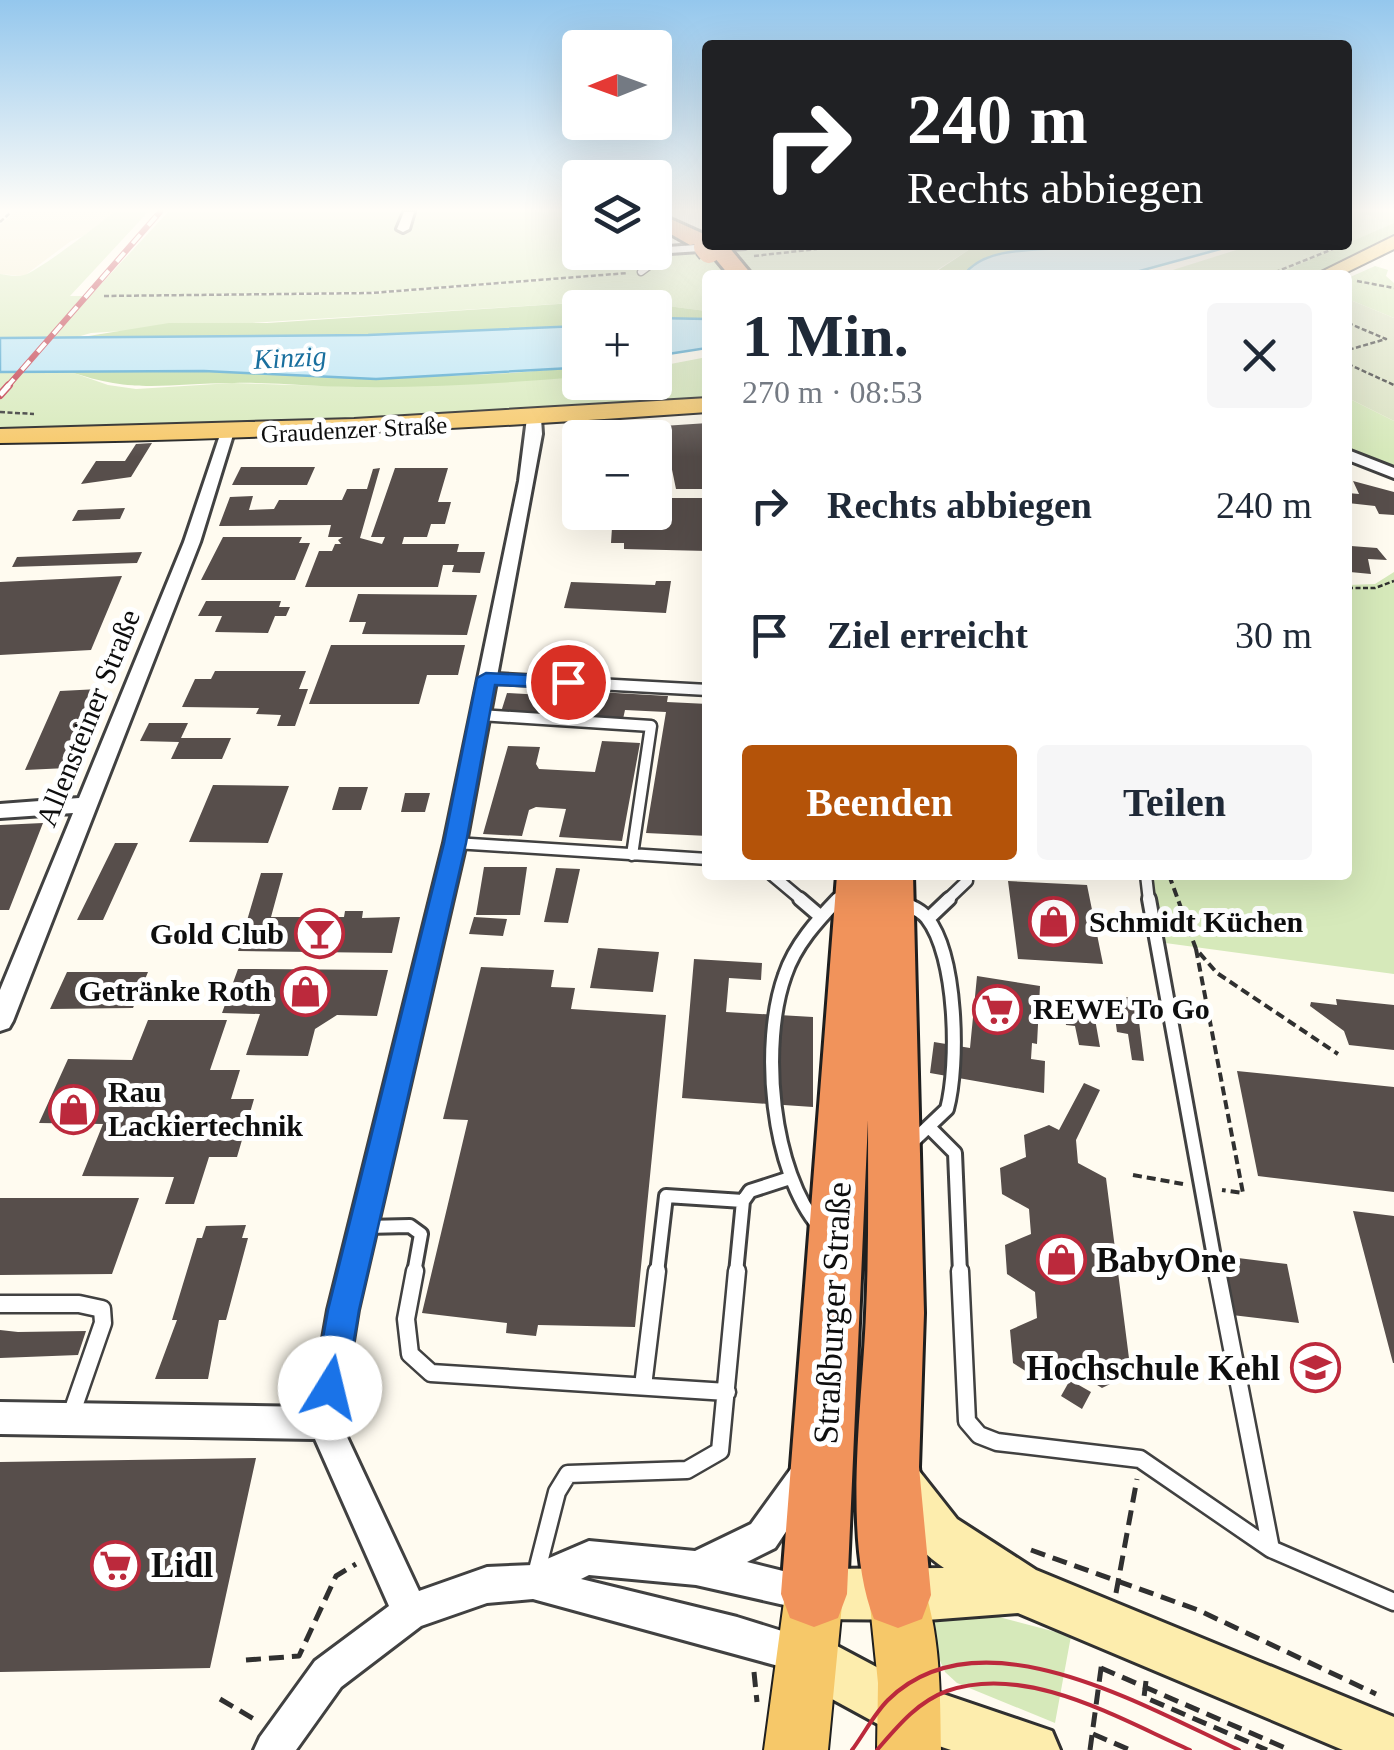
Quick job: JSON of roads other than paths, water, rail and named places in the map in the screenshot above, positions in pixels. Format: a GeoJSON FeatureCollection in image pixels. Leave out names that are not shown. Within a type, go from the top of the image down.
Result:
{"type":"FeatureCollection","features":[{"type":"Feature","properties":{"kind":"highway","name":"Straßburger Straße"},"geometry":{"type":"LineString","coordinates":[[886,890],[912,1141],[888,1467],[898,1595]]}},
{"type":"Feature","properties":{"kind":"highway","name":"Straßburger Straße"},"geometry":{"type":"LineString","coordinates":[[814,1594],[836,1237],[886,890]]}},
{"type":"Feature","properties":{"kind":"main road","name":"Graudenzer Straße"},"geometry":{"type":"LineString","coordinates":[[0,436],[226,435],[702,405]]}},
{"type":"Feature","properties":{"kind":"main road","name":"Straßburger Straße"},"geometry":{"type":"LineString","coordinates":[[796,1750],[814,1594]]}},
{"type":"Feature","properties":{"kind":"main road","name":"Straßburger Straße"},"geometry":{"type":"LineString","coordinates":[[898,1595],[910,1730]]}},
{"type":"Feature","properties":{"kind":"street"},"geometry":{"type":"LineString","coordinates":[[410,1612],[324,1424],[364,1227],[455,843],[536,434],[534,418]]}},
{"type":"Feature","properties":{"kind":"street","name":"Allensteiner Straße"},"geometry":{"type":"LineString","coordinates":[[0,1021],[192,542],[226,435]]}},
{"type":"Feature","properties":{"kind":"street"},"geometry":{"type":"LineString","coordinates":[[1352,457],[1394,473]]}},
{"type":"Feature","properties":{"kind":"street"},"geometry":{"type":"LineString","coordinates":[[0,811],[84,805]]}},
{"type":"Feature","properties":{"kind":"street"},"geometry":{"type":"LineString","coordinates":[[0,1418],[324,1424]]}},
{"type":"Feature","properties":{"kind":"street"},"geometry":{"type":"LineString","coordinates":[[696,1568],[762,1536],[824,1452]]}},
{"type":"Feature","properties":{"kind":"street"},"geometry":{"type":"LineString","coordinates":[[888,1467],[912,1505],[940,1536],[1017,1566],[1394,1744]]}},
{"type":"Feature","properties":{"kind":"street"},"geometry":{"type":"LineString","coordinates":[[277,1742],[328,1674],[410,1612],[488,1585],[534,1582],[590,1558],[696,1568],[814,1594],[898,1595],[1017,1566]]}},
{"type":"Feature","properties":{"kind":"street"},"geometry":{"type":"LineString","coordinates":[[534,1582],[601,1605],[726,1628],[807,1656],[887,1702],[910,1730],[1032,1750]]}},
{"type":"Feature","properties":{"kind":"lane"},"geometry":{"type":"LineString","coordinates":[[486,678],[702,690]]}},
{"type":"Feature","properties":{"kind":"lane"},"geometry":{"type":"LineString","coordinates":[[480,715],[652,726],[632,854]]}},
{"type":"Feature","properties":{"kind":"lane"},"geometry":{"type":"LineString","coordinates":[[455,843],[702,859]]}},
{"type":"Feature","properties":{"kind":"lane"},"geometry":{"type":"LineString","coordinates":[[778,880],[821,917]]}},
{"type":"Feature","properties":{"kind":"lane"},"geometry":{"type":"LineString","coordinates":[[836,1237],[814,1225],[788,1179],[776,1124],[777,998],[786,970],[821,917],[886,890],[966,880]]}},
{"type":"Feature","properties":{"kind":"lane"},"geometry":{"type":"LineString","coordinates":[[1147,880],[1153,941],[1271,1549]]}},
{"type":"Feature","properties":{"kind":"lane"},"geometry":{"type":"LineString","coordinates":[[912,1141],[955,1153],[967,1420],[980,1435],[998,1442],[1140,1460],[1159,1468],[1271,1549],[1394,1602]]}},
{"type":"Feature","properties":{"kind":"lane"},"geometry":{"type":"LineString","coordinates":[[534,1582],[557,1492],[568,1474],[588,1469],[688,1473],[707,1466],[720,1451],[743,1201],[750,1191],[788,1179]]}},
{"type":"Feature","properties":{"kind":"lane"},"geometry":{"type":"LineString","coordinates":[[644,1386],[666,1196],[743,1201]]}},
{"type":"Feature","properties":{"kind":"lane"},"geometry":{"type":"LineString","coordinates":[[364,1227],[410,1226],[422,1234],[406,1319],[410,1354],[431,1373],[727,1392]]}},
{"type":"Feature","properties":{"kind":"lane"},"geometry":{"type":"LineString","coordinates":[[0,1304],[78,1304],[102,1308],[103,1323],[69,1419]]}},
{"type":"Feature","properties":{"kind":"water"},"geometry":{"type":"Polygon","coordinates":[[[672,318],[702,319],[702,349],[672,353],[672,318]]]}},
{"type":"Feature","properties":{"kind":"water","name":"Kinzig"},"geometry":{"type":"Polygon","coordinates":[[[562,327],[562,369],[376,379],[204,371],[0,372],[0,338],[368,335],[562,327]]]}},
{"type":"Feature","properties":{"kind":"tram line"},"geometry":{"type":"LineString","coordinates":[[852,1750],[888,1700],[926,1674],[968,1663],[1015,1664],[1063,1675],[1111,1691],[1239,1750]]}},
{"type":"Feature","properties":{"kind":"tram line"},"geometry":{"type":"LineString","coordinates":[[877,1750],[926,1702],[947,1691],[977,1684],[1009,1684],[1072,1698],[1190,1750]]}},
{"type":"Feature","properties":{"kind":"railway"},"geometry":{"type":"LineString","coordinates":[[6,388],[89,294]]}},
{"type":"Feature","properties":{"kind":"railway"},"geometry":{"type":"LineString","coordinates":[[0,395],[9,385]]}},
{"type":"Feature","properties":{"kind":"place","name":"Schmidt Küchen"},"geometry":{"type":"Point","coordinates":[1054,922]}},
{"type":"Feature","properties":{"kind":"place","name":"Gold Club"},"geometry":{"type":"Point","coordinates":[319,934]}},
{"type":"Feature","properties":{"kind":"place","name":"Getränke Roth"},"geometry":{"type":"Point","coordinates":[306,991]}},
{"type":"Feature","properties":{"kind":"place","name":"REWE To Go"},"geometry":{"type":"Point","coordinates":[998,1009]}},
{"type":"Feature","properties":{"kind":"place","name":"Rau Lackiertechnik"},"geometry":{"type":"Point","coordinates":[73,1109]}},
{"type":"Feature","properties":{"kind":"place","name":"BabyOne"},"geometry":{"type":"Point","coordinates":[1061,1260]}},
{"type":"Feature","properties":{"kind":"place","name":"Hochschule Kehl"},"geometry":{"type":"Point","coordinates":[1315,1368]}},
{"type":"Feature","properties":{"kind":"place","name":"Lidl"},"geometry":{"type":"Point","coordinates":[116,1565]}}]}
